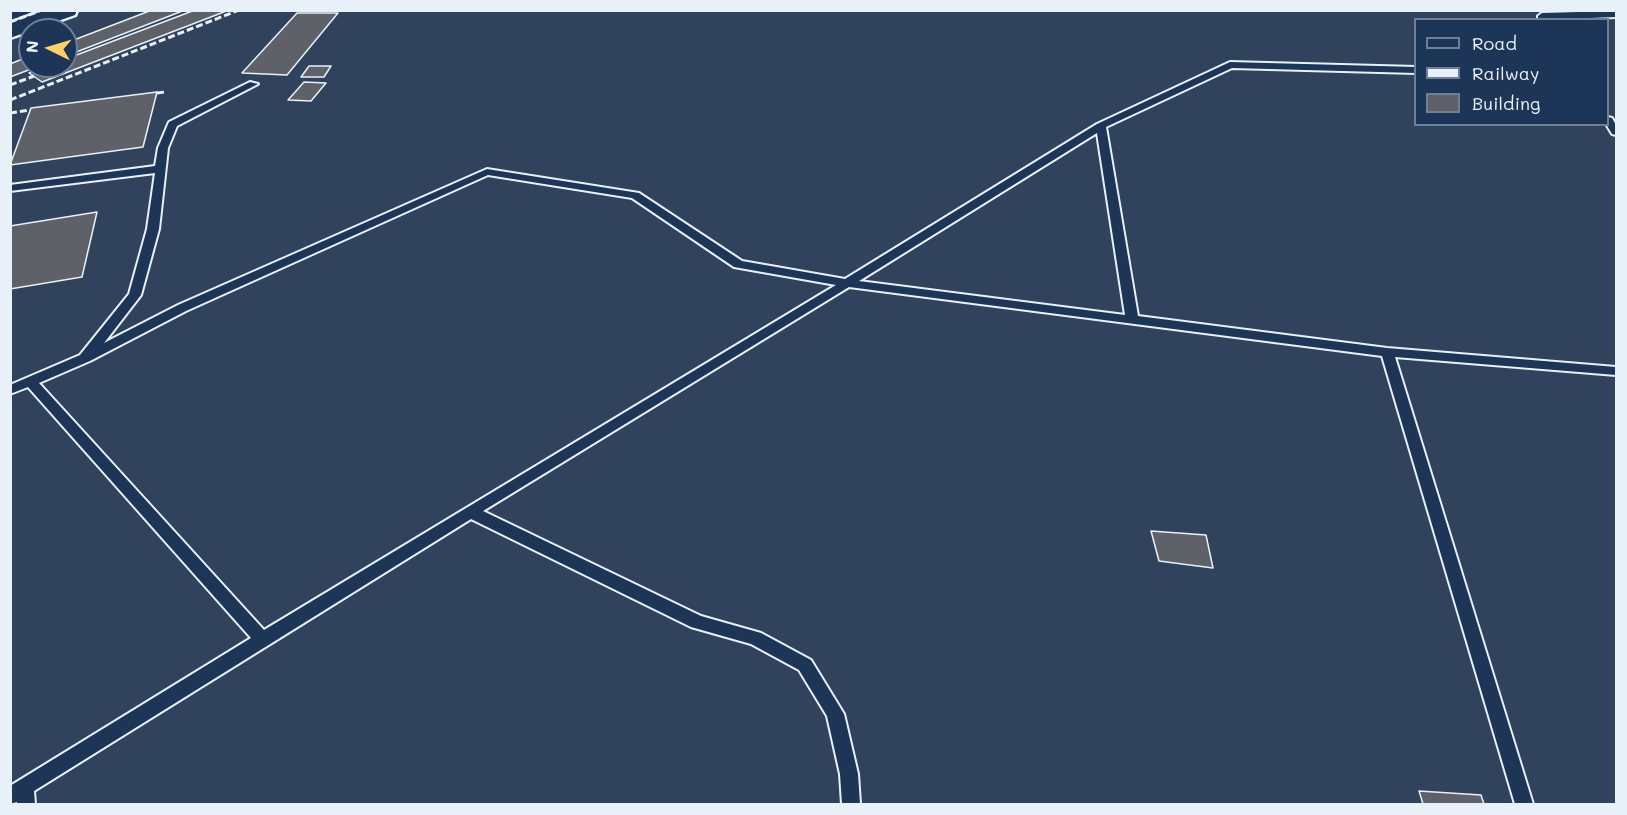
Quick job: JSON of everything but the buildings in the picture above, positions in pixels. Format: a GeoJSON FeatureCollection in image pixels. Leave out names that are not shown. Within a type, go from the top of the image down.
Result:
{"type":"FeatureCollection","features":[{"type":"Feature","properties":{"kind":"main road"},"geometry":{"type":"LineString","coordinates":[[10,31],[67,10]]}},
{"type":"Feature","properties":{"kind":"lane"},"geometry":{"type":"LineString","coordinates":[[1542,18],[1542,16],[1617,14]]}},
{"type":"Feature","properties":{"kind":"lane"},"geometry":{"type":"LineString","coordinates":[[21,796],[262,639],[1101,126],[1230,65],[1414,70]]}},
{"type":"Feature","properties":{"kind":"lane"},"geometry":{"type":"LineString","coordinates":[[85,358],[135,295],[153,229],[163,148],[173,124],[253,84]]}},
{"type":"Feature","properties":{"kind":"lane"},"geometry":{"type":"LineString","coordinates":[[1101,126],[1132,319]]}},
{"type":"Feature","properties":{"kind":"lane"},"geometry":{"type":"LineString","coordinates":[[10,188],[160,169]]}},
{"type":"Feature","properties":{"kind":"lane"},"geometry":{"type":"LineString","coordinates":[[10,390],[85,358],[182,308],[487,172],[634,195],[738,264],[847,283],[1387,352],[1617,371]]}},
{"type":"Feature","properties":{"kind":"lane"},"geometry":{"type":"LineString","coordinates":[[1387,352],[1524,804]]}},
{"type":"Feature","properties":{"kind":"lane"},"geometry":{"type":"LineString","coordinates":[[31,382],[262,639]]}},
{"type":"Feature","properties":{"kind":"lane"},"geometry":{"type":"LineString","coordinates":[[471,512],[697,622],[754,638],[805,665],[835,714],[849,774],[851,804]]}},
{"type":"Feature","properties":{"kind":"shaded area"},"geometry":{"type":"Polygon","coordinates":[[[70,10],[1616,11],[1616,804],[11,804],[11,32],[18,29],[18,78],[78,78],[78,18],[49,18],[70,10]]]}},
{"type":"Feature","properties":{"kind":"railway"},"geometry":{"type":"LineString","coordinates":[[10,22],[42,10]]}},
{"type":"Feature","properties":{"kind":"railway"},"geometry":{"type":"LineString","coordinates":[[10,100],[239,10]]}},
{"type":"Feature","properties":{"kind":"railway"},"geometry":{"type":"LineString","coordinates":[[10,85],[29,78]]}},
{"type":"Feature","properties":{"kind":"railway"},"geometry":{"type":"LineString","coordinates":[[157,93],[165,92]]}},
{"type":"Feature","properties":{"kind":"railway"},"geometry":{"type":"LineString","coordinates":[[10,113],[30,110]]}}]}
